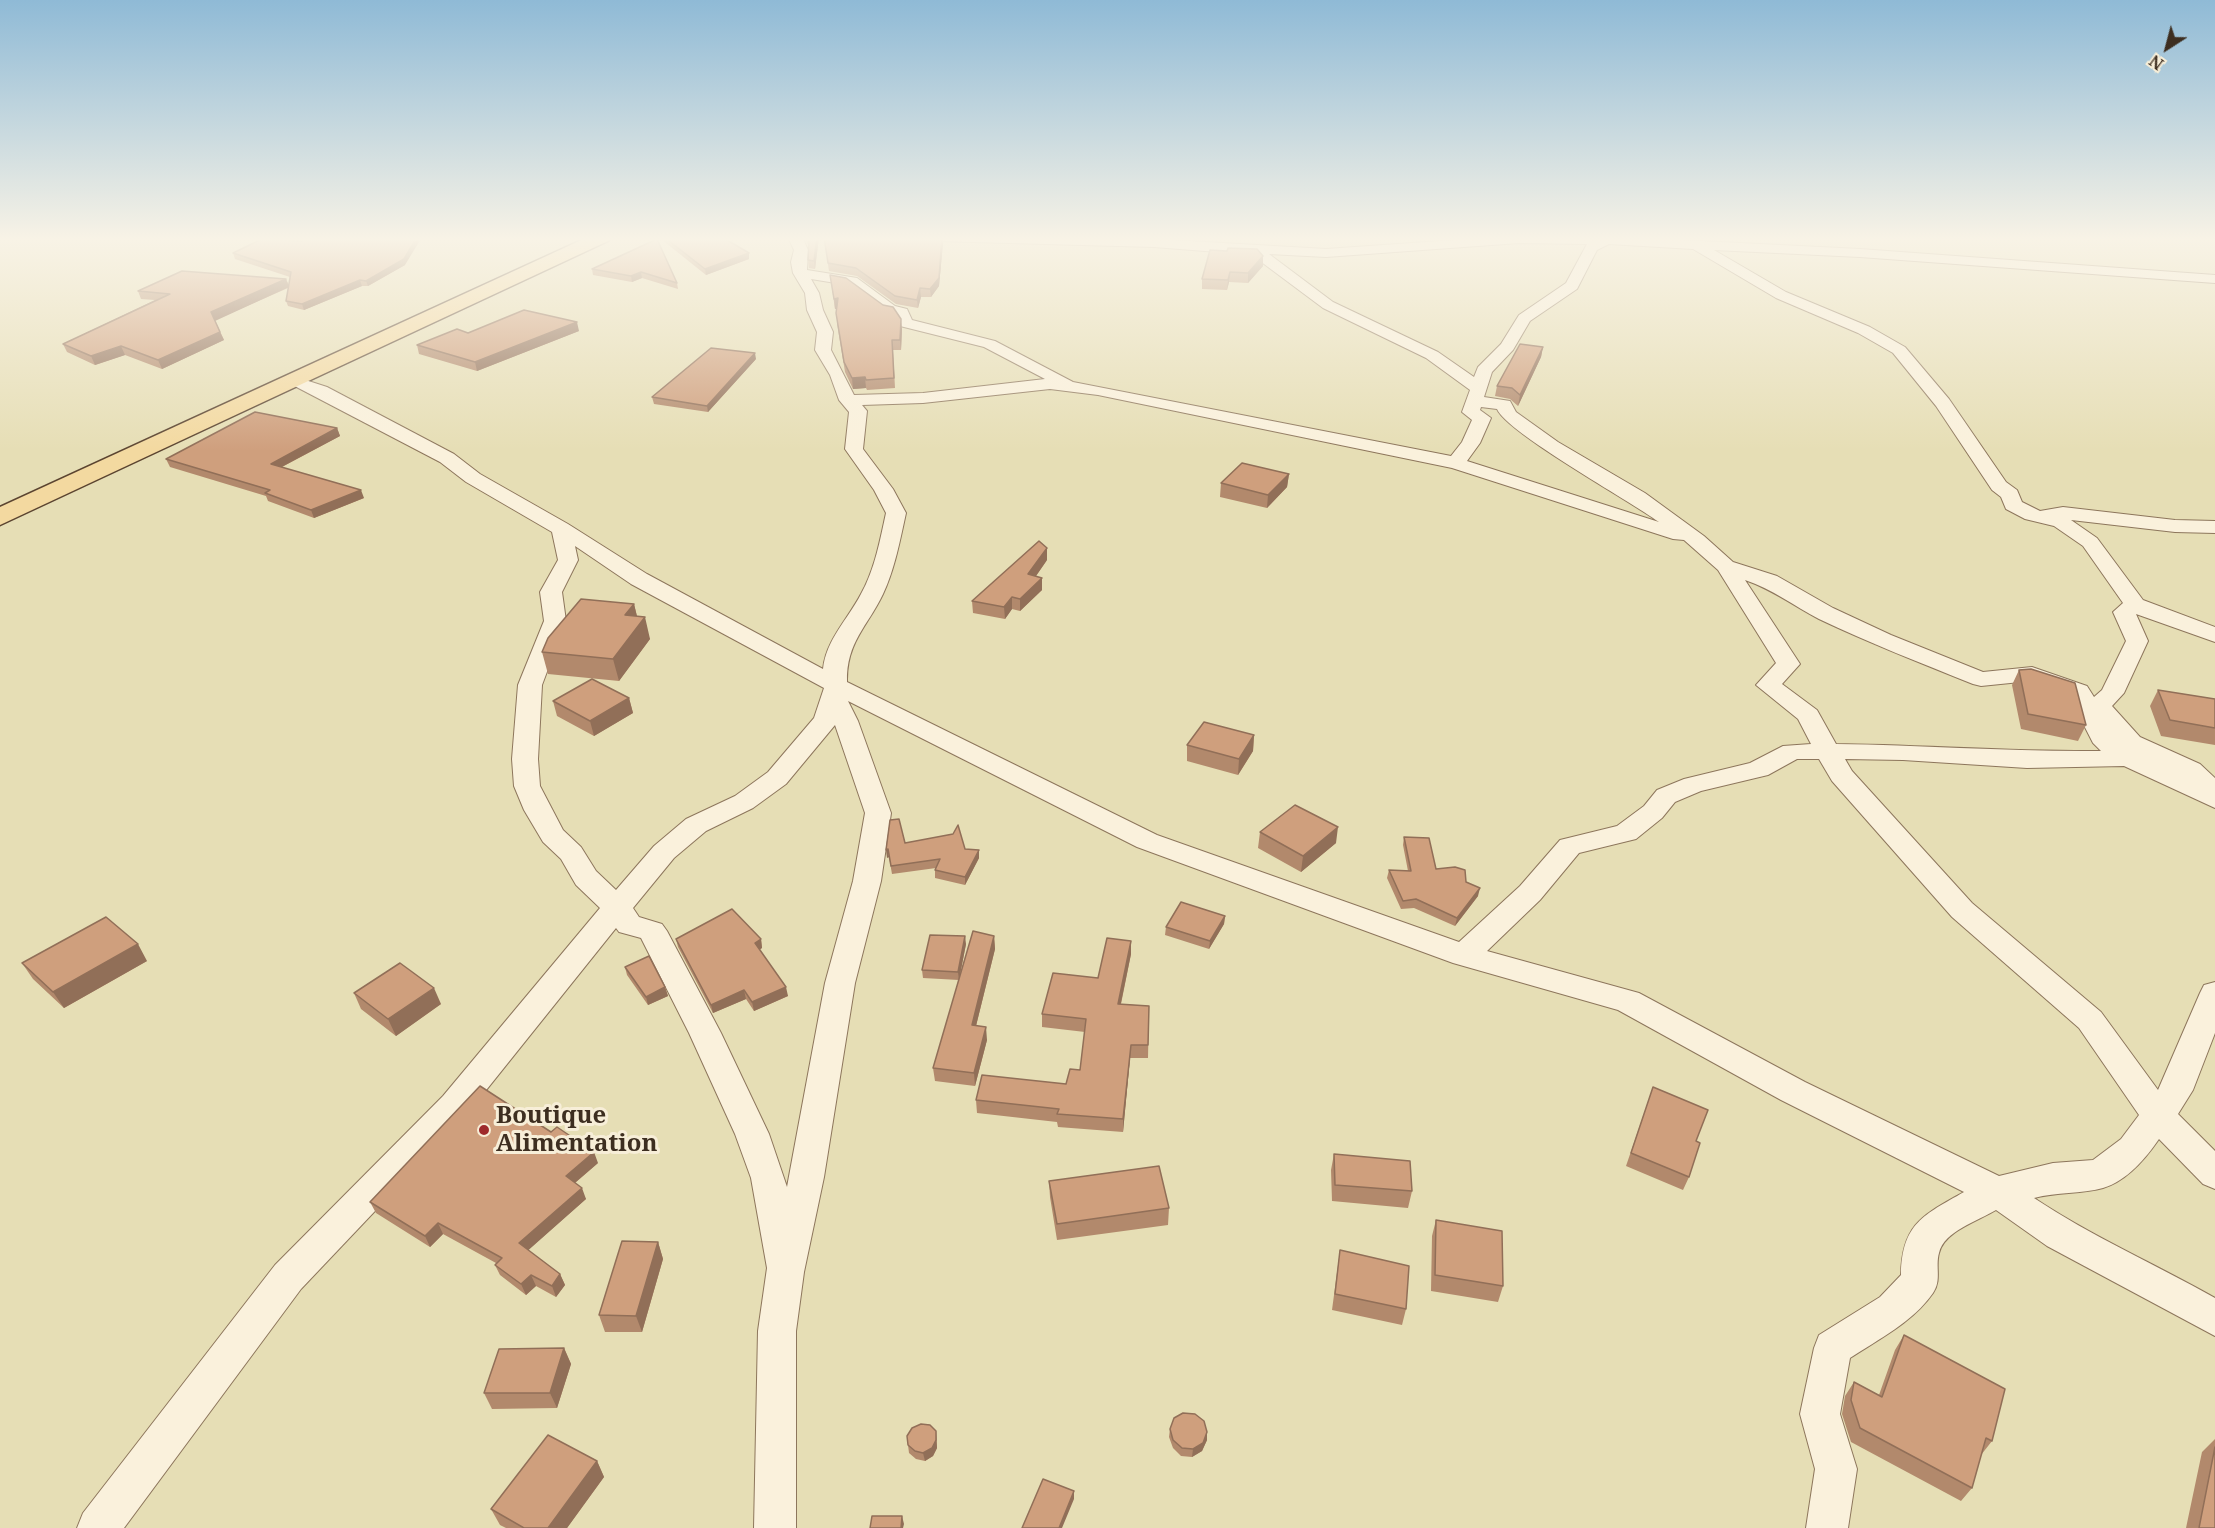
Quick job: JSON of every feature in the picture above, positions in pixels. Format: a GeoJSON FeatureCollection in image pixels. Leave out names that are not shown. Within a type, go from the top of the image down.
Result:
{"type":"FeatureCollection","features":[{"type":"Feature","properties":{"kind":"main road"},"geometry":{"type":"LineString","coordinates":[[0,517],[449,308]]}},
{"type":"Feature","properties":{"kind":"street"},"geometry":{"type":"LineString","coordinates":[[776,1528],[777,1331],[785,1272],[807,1177],[840,983],[867,881],[878,813],[846,721],[836,705],[836,657],[872,594],[892,538],[896,513],[884,489],[854,449],[858,411],[848,400],[838,375],[823,350],[825,332],[815,308]]}},
{"type":"Feature","properties":{"kind":"street"},"geometry":{"type":"LineString","coordinates":[[888,308],[902,312],[905,323],[910,325],[989,344],[1070,386]]}},
{"type":"Feature","properties":{"kind":"street"},"geometry":{"type":"LineString","coordinates":[[1335,308],[1432,355],[1477,395],[1504,405],[1508,415],[1552,446],[1638,497],[1697,540],[1726,567],[1788,664],[1768,685],[1808,715],[1841,775],[1962,910],[2090,1020],[2158,1116],[2215,1174]]}},
{"type":"Feature","properties":{"kind":"street"},"geometry":{"type":"LineString","coordinates":[[1456,463],[1471,443],[1482,418],[1471,412],[1484,371],[1507,347],[1524,318],[1539,308]]}},
{"type":"Feature","properties":{"kind":"street"},"geometry":{"type":"LineString","coordinates":[[1812,308],[1864,330],[1899,350],[1943,403],[1999,486],[2010,494],[2013,505],[2032,515],[2061,522],[2090,543],[2135,605],[2215,635]]}},
{"type":"Feature","properties":{"kind":"street"},"geometry":{"type":"LineString","coordinates":[[293,381],[321,391],[447,458],[473,478],[561,528],[639,579],[837,686],[1146,841],[1464,955],[1628,1001],[1793,1091],[1997,1192],[2060,1235],[2135,1272],[2215,1318]]}},
{"type":"Feature","properties":{"kind":"street"},"geometry":{"type":"LineString","coordinates":[[848,400],[923,398],[1050,384],[1070,386],[1456,463],[1697,540]]}},
{"type":"Feature","properties":{"kind":"street"},"geometry":{"type":"LineString","coordinates":[[2032,515],[2063,513],[2175,526],[2215,527]]}},
{"type":"Feature","properties":{"kind":"street"},"geometry":{"type":"LineString","coordinates":[[561,528],[568,560],[551,592],[555,621],[530,685],[525,759],[527,786],[537,810],[553,836],[571,853],[586,878],[617,907],[629,925],[652,931],[705,1033],[752,1134],[768,1178],[785,1272]]}},
{"type":"Feature","properties":{"kind":"street"},"geometry":{"type":"LineString","coordinates":[[1726,567],[1769,581],[1825,613],[1883,640],[1981,679],[2032,674],[2079,691],[2106,743],[2129,758],[2215,800]]}},
{"type":"Feature","properties":{"kind":"street"},"geometry":{"type":"LineString","coordinates":[[2135,605],[2124,612],[2137,641],[2112,693],[2099,705],[2131,742],[2191,770],[2215,793]]}},
{"type":"Feature","properties":{"kind":"street"},"geometry":{"type":"LineString","coordinates":[[98,1528],[288,1277],[455,1104],[664,852],[696,825],[744,802],[777,778],[826,720],[837,686]]}},
{"type":"Feature","properties":{"kind":"street"},"geometry":{"type":"LineString","coordinates":[[1464,955],[1530,893],[1570,846],[1626,833],[1653,812],[1666,796],[1693,785],[1759,769],[1792,752],[1828,750],[2027,760],[2129,758]]}},
{"type":"Feature","properties":{"kind":"street"},"geometry":{"type":"LineString","coordinates":[[1827,1528],[1836,1469],[1821,1414],[1833,1348],[1893,1309],[1920,1281],[1920,1252],[1934,1227],[1997,1192],[2053,1178],[2101,1174],[2133,1149],[2177,1090],[2215,993]]}},
{"type":"Feature","properties":{"kind":"shaded area"},"geometry":{"type":"Polygon","coordinates":[[[0,308],[2215,308],[2215,1528],[0,1528],[0,308]]]}},
{"type":"Feature","properties":{"kind":"building"},"geometry":{"type":"Polygon","coordinates":[[[139,308],[219,308],[211,312],[220,332],[158,360],[121,346],[91,356],[63,344],[139,308]]]}},
{"type":"Feature","properties":{"kind":"building"},"geometry":{"type":"Polygon","coordinates":[[[837,308],[894,308],[901,319],[900,340],[892,340],[894,378],[866,380],[865,377],[852,378],[844,362],[837,308]]]}},
{"type":"Feature","properties":{"kind":"building"},"geometry":{"type":"Polygon","coordinates":[[[524,310],[577,322],[475,362],[417,345],[457,329],[468,333],[524,310]]]}},
{"type":"Feature","properties":{"kind":"building"},"geometry":{"type":"Polygon","coordinates":[[[1520,344],[1543,347],[1520,395],[1512,388],[1497,386],[1520,344]]]}},
{"type":"Feature","properties":{"kind":"building"},"geometry":{"type":"Polygon","coordinates":[[[711,348],[755,353],[707,406],[652,397],[711,348]]]}},
{"type":"Feature","properties":{"kind":"building"},"geometry":{"type":"Polygon","coordinates":[[[255,412],[337,428],[271,464],[361,490],[311,510],[265,493],[270,490],[166,459],[255,412]]]}},
{"type":"Feature","properties":{"kind":"building"},"geometry":{"type":"Polygon","coordinates":[[[1242,463],[1289,474],[1268,495],[1221,483],[1242,463]]]}},
{"type":"Feature","properties":{"kind":"building"},"geometry":{"type":"Polygon","coordinates":[[[1039,541],[1047,548],[1028,574],[1042,578],[1020,599],[1012,597],[1004,607],[972,601],[1039,541]]]}},
{"type":"Feature","properties":{"kind":"building"},"geometry":{"type":"Polygon","coordinates":[[[581,599],[634,604],[625,615],[645,617],[613,659],[542,652],[548,638],[581,599]]]}},
{"type":"Feature","properties":{"kind":"building"},"geometry":{"type":"Polygon","coordinates":[[[2031,669],[2075,683],[2086,725],[2028,714],[2019,670],[2031,669]]]}},
{"type":"Feature","properties":{"kind":"building"},"geometry":{"type":"Polygon","coordinates":[[[592,679],[629,698],[590,721],[553,701],[592,679]]]}},
{"type":"Feature","properties":{"kind":"building"},"geometry":{"type":"Polygon","coordinates":[[[2158,690],[2215,699],[2215,728],[2170,720],[2158,690]]]}},
{"type":"Feature","properties":{"kind":"building"},"geometry":{"type":"Polygon","coordinates":[[[1204,722],[1254,735],[1239,759],[1187,745],[1204,722]]]}},
{"type":"Feature","properties":{"kind":"building"},"geometry":{"type":"Polygon","coordinates":[[[1295,805],[1338,827],[1303,856],[1260,832],[1295,805]]]}},
{"type":"Feature","properties":{"kind":"building"},"geometry":{"type":"Polygon","coordinates":[[[899,819],[905,843],[953,834],[958,825],[965,849],[979,850],[965,877],[935,870],[940,859],[891,866],[888,849],[886,850],[890,820],[899,819]]]}},
{"type":"Feature","properties":{"kind":"building"},"geometry":{"type":"Polygon","coordinates":[[[1404,837],[1429,838],[1436,869],[1455,867],[1465,870],[1466,882],[1480,888],[1457,918],[1416,899],[1403,901],[1389,870],[1411,871],[1404,837]]]}},
{"type":"Feature","properties":{"kind":"building"},"geometry":{"type":"Polygon","coordinates":[[[1181,902],[1225,916],[1210,941],[1166,927],[1181,902]]]}},
{"type":"Feature","properties":{"kind":"building"},"geometry":{"type":"Polygon","coordinates":[[[732,909],[761,939],[755,943],[786,987],[752,1002],[744,990],[711,1005],[676,939],[732,909]]]}},
{"type":"Feature","properties":{"kind":"building"},"geometry":{"type":"Polygon","coordinates":[[[106,917],[138,944],[53,992],[22,963],[106,917]]]}},
{"type":"Feature","properties":{"kind":"building"},"geometry":{"type":"Polygon","coordinates":[[[973,931],[994,936],[972,1025],[986,1027],[974,1073],[933,1068],[973,931]]]}},
{"type":"Feature","properties":{"kind":"building"},"geometry":{"type":"Polygon","coordinates":[[[930,935],[965,936],[958,972],[922,970],[930,935]]]}},
{"type":"Feature","properties":{"kind":"building"},"geometry":{"type":"Polygon","coordinates":[[[1107,938],[1131,941],[1118,1004],[1149,1006],[1148,1045],[1131,1045],[1123,1119],[1057,1114],[1059,1109],[976,1100],[982,1075],[1066,1084],[1070,1069],[1080,1070],[1086,1019],[1042,1014],[1053,973],[1098,978],[1107,938]]]}},
{"type":"Feature","properties":{"kind":"building"},"geometry":{"type":"Polygon","coordinates":[[[649,956],[665,987],[646,997],[625,967],[649,956]]]}},
{"type":"Feature","properties":{"kind":"building"},"geometry":{"type":"Polygon","coordinates":[[[400,963],[434,988],[388,1019],[354,993],[400,963]]]}},
{"type":"Feature","properties":{"kind":"building"},"geometry":{"type":"Polygon","coordinates":[[[480,1086],[551,1132],[557,1127],[594,1152],[566,1176],[582,1188],[519,1243],[560,1274],[552,1286],[531,1275],[521,1284],[495,1265],[502,1258],[438,1223],[425,1236],[370,1202],[480,1086]]]}},
{"type":"Feature","properties":{"kind":"building"},"geometry":{"type":"Polygon","coordinates":[[[1653,1087],[1708,1110],[1696,1141],[1700,1143],[1689,1177],[1631,1153],[1653,1087]]]}},
{"type":"Feature","properties":{"kind":"building"},"geometry":{"type":"Polygon","coordinates":[[[1334,1154],[1410,1161],[1412,1191],[1335,1185],[1334,1154]]]}},
{"type":"Feature","properties":{"kind":"building"},"geometry":{"type":"Polygon","coordinates":[[[1159,1166],[1169,1208],[1057,1224],[1049,1181],[1159,1166]]]}},
{"type":"Feature","properties":{"kind":"building"},"geometry":{"type":"Polygon","coordinates":[[[1436,1220],[1502,1231],[1503,1286],[1435,1275],[1436,1220]]]}},
{"type":"Feature","properties":{"kind":"building"},"geometry":{"type":"Polygon","coordinates":[[[622,1241],[658,1242],[636,1316],[599,1315],[622,1241]]]}},
{"type":"Feature","properties":{"kind":"building"},"geometry":{"type":"Polygon","coordinates":[[[1340,1250],[1409,1266],[1406,1309],[1335,1294],[1340,1250]]]}},
{"type":"Feature","properties":{"kind":"building"},"geometry":{"type":"Polygon","coordinates":[[[1904,1335],[2005,1389],[1992,1441],[1986,1438],[1972,1488],[1860,1428],[1851,1400],[1854,1382],[1882,1397],[1904,1335]]]}},
{"type":"Feature","properties":{"kind":"building"},"geometry":{"type":"Polygon","coordinates":[[[564,1348],[550,1393],[484,1393],[499,1349],[564,1348]]]}},
{"type":"Feature","properties":{"kind":"building"},"geometry":{"type":"Polygon","coordinates":[[[1183,1413],[1195,1414],[1204,1421],[1207,1432],[1203,1443],[1193,1449],[1182,1448],[1173,1440],[1170,1429],[1174,1418],[1183,1413]]]}},
{"type":"Feature","properties":{"kind":"building"},"geometry":{"type":"Polygon","coordinates":[[[921,1424],[930,1425],[936,1431],[936,1440],[932,1448],[923,1453],[915,1451],[908,1445],[907,1436],[912,1428],[921,1424]]]}},
{"type":"Feature","properties":{"kind":"building"},"geometry":{"type":"Polygon","coordinates":[[[548,1435],[597,1461],[548,1528],[524,1528],[491,1509],[548,1435]]]}},
{"type":"Feature","properties":{"kind":"building"},"geometry":{"type":"Polygon","coordinates":[[[2215,1447],[2215,1528],[2199,1528],[2215,1447]]]}},
{"type":"Feature","properties":{"kind":"building"},"geometry":{"type":"Polygon","coordinates":[[[1043,1479],[1074,1491],[1059,1528],[1022,1528],[1043,1479]]]}},
{"type":"Feature","properties":{"kind":"building"},"geometry":{"type":"Polygon","coordinates":[[[872,1516],[902,1516],[901,1528],[870,1528],[872,1516]]]}},
{"type":"Feature","properties":{"kind":"place","name":"Boutique Alimentation"},"geometry":{"type":"Point","coordinates":[484,1130]}}]}
